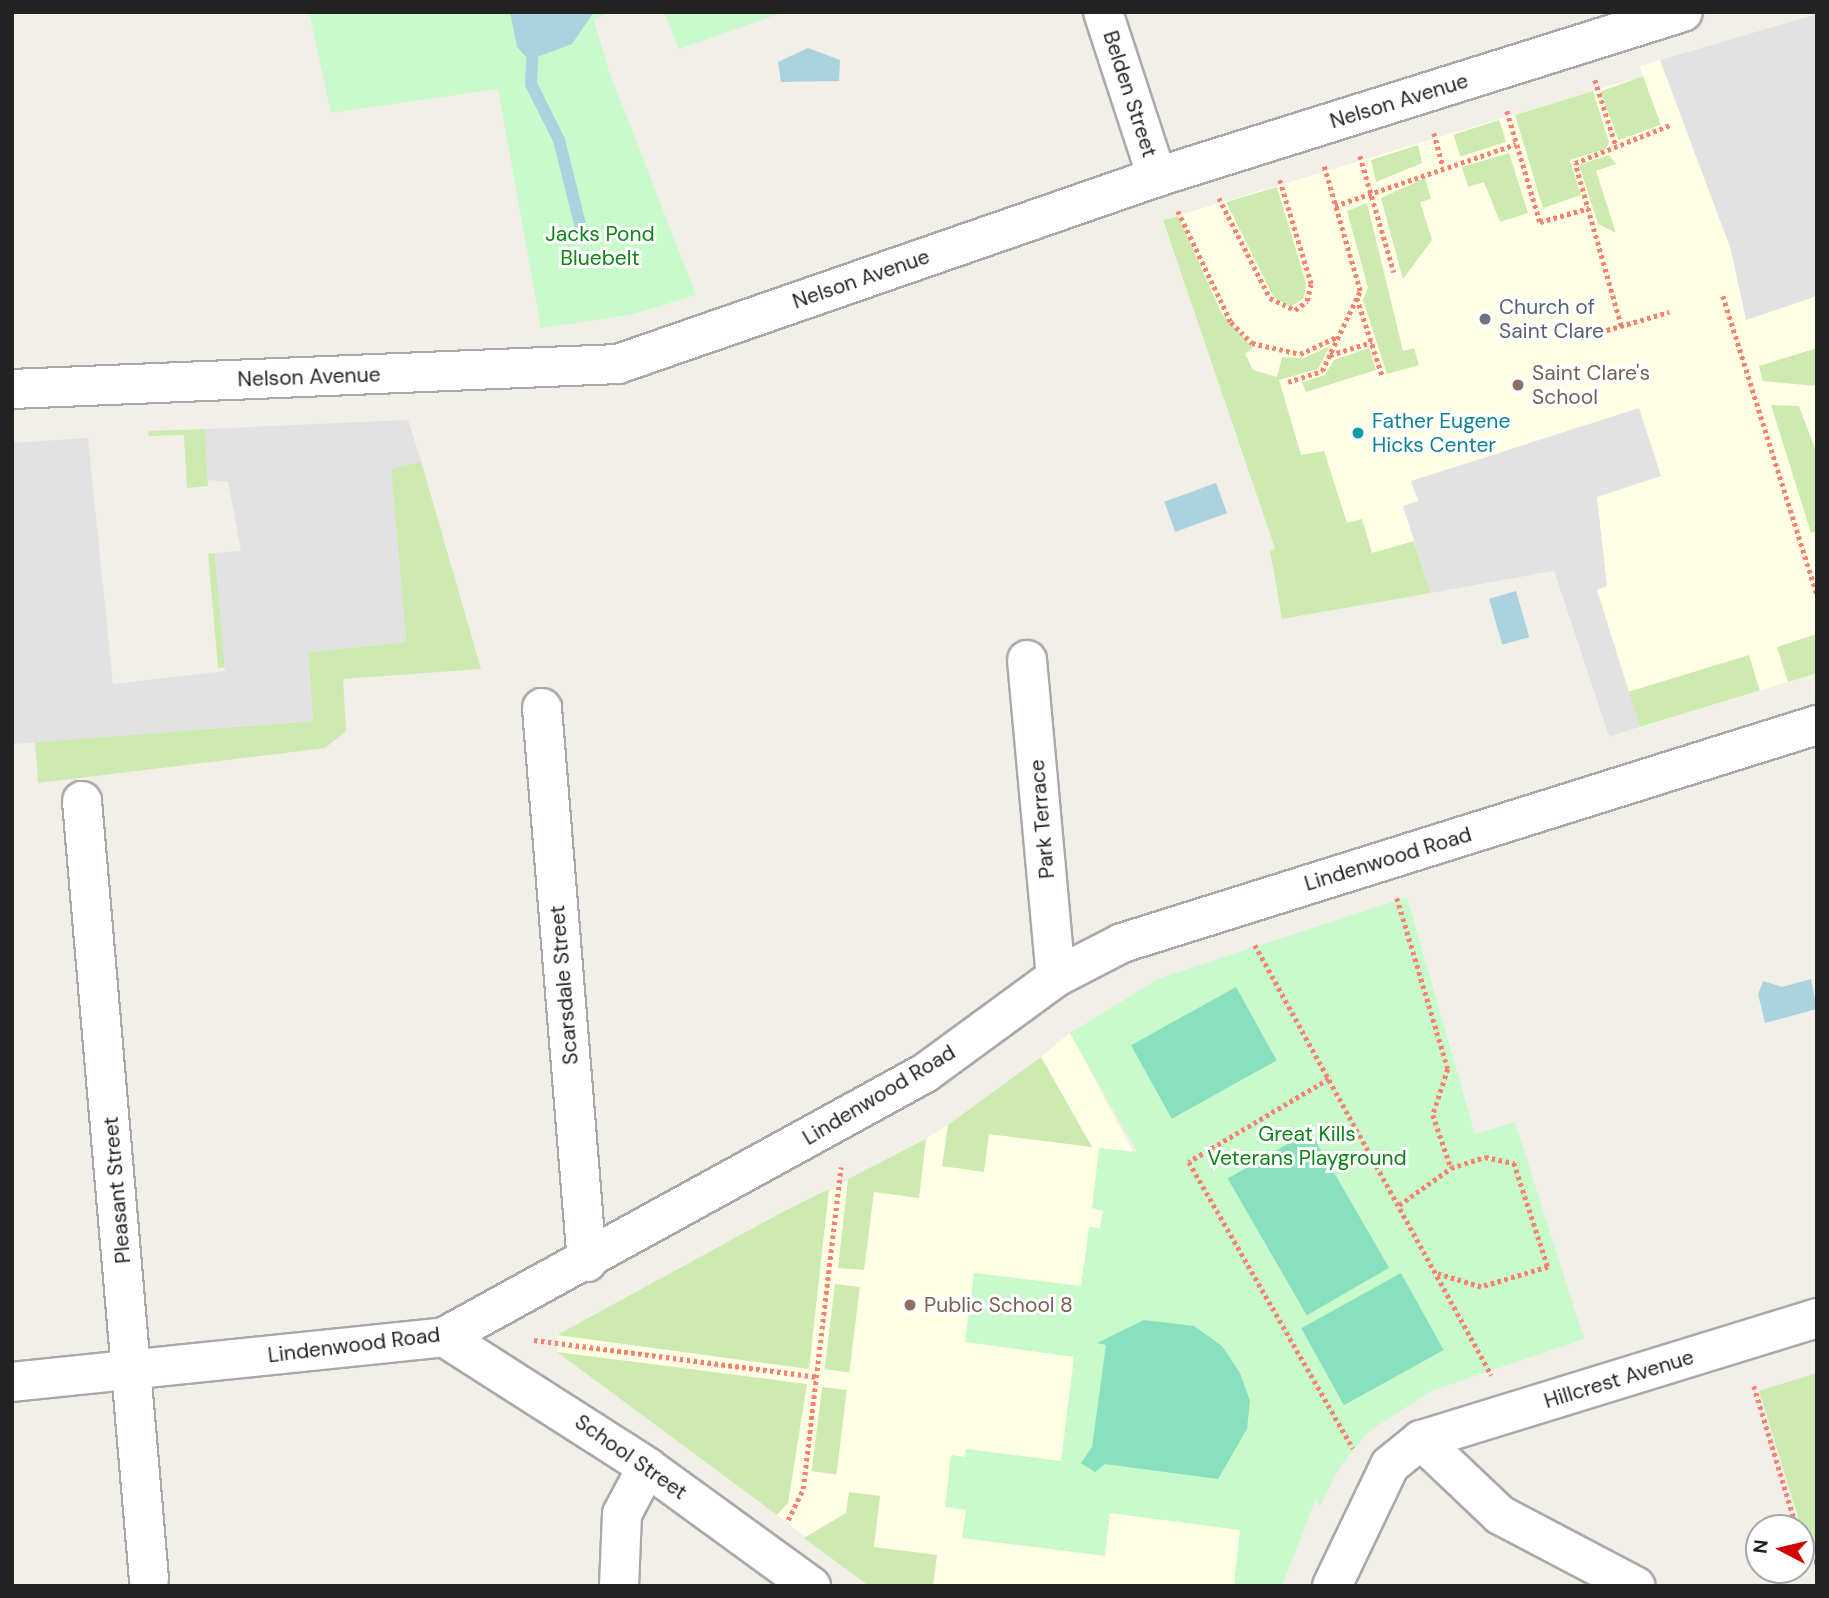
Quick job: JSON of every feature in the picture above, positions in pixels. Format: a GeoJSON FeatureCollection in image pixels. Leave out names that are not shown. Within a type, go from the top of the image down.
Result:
{"type":"FeatureCollection","features":[{"type":"Feature","properties":{"kind":"street","name":"Belden Street"},"geometry":{"type":"LineString","coordinates":[[1103,12],[1157,177]]}},
{"type":"Feature","properties":{"kind":"street","name":"Nelson Avenue"},"geometry":{"type":"LineString","coordinates":[[12,389],[618,364],[1157,177],[1683,12]]}},
{"type":"Feature","properties":{"kind":"street","name":"Park Terrace"},"geometry":{"type":"LineString","coordinates":[[1027,660],[1056,977]]}},
{"type":"Feature","properties":{"kind":"street","name":"Scarsdale Street"},"geometry":{"type":"LineString","coordinates":[[542,708],[587,1262]]}},
{"type":"Feature","properties":{"kind":"street","name":"Lindenwood Road"},"geometry":{"type":"LineString","coordinates":[[12,1382],[444,1337],[587,1262],[925,1073],[1056,977],[1122,943],[1817,725]]}},
{"type":"Feature","properties":{"kind":"street","name":"Pleasant Street"},"geometry":{"type":"LineString","coordinates":[[82,800],[149,1579]]}},
{"type":"Feature","properties":{"kind":"street","name":"Hillcrest Avenue"},"geometry":{"type":"LineString","coordinates":[[1421,1440],[1817,1318]]}},
{"type":"Feature","properties":{"kind":"street","name":"School Street"},"geometry":{"type":"LineString","coordinates":[[444,1337],[647,1466],[811,1586]]}},
{"type":"Feature","properties":{"kind":"street"},"geometry":{"type":"LineString","coordinates":[[1332,1586],[1390,1465],[1421,1440],[1500,1514],[1635,1586]]}},
{"type":"Feature","properties":{"kind":"street"},"geometry":{"type":"LineString","coordinates":[[620,1586],[622,1514],[647,1466]]}},
{"type":"Feature","properties":{"kind":"path"},"geometry":{"type":"LineString","coordinates":[[1594,79],[1616,146]]}},
{"type":"Feature","properties":{"kind":"path"},"geometry":{"type":"LineString","coordinates":[[1507,111],[1540,222],[1588,208]]}},
{"type":"Feature","properties":{"kind":"path"},"geometry":{"type":"LineString","coordinates":[[1621,326],[1575,163],[1670,125]]}},
{"type":"Feature","properties":{"kind":"path"},"geometry":{"type":"LineString","coordinates":[[1434,133],[1443,167]]}},
{"type":"Feature","properties":{"kind":"path"},"geometry":{"type":"LineString","coordinates":[[1335,206],[1516,144]]}},
{"type":"Feature","properties":{"kind":"path"},"geometry":{"type":"LineString","coordinates":[[1359,154],[1394,272]]}},
{"type":"Feature","properties":{"kind":"path"},"geometry":{"type":"LineString","coordinates":[[1288,382],[1322,371],[1360,291],[1323,165]]}},
{"type":"Feature","properties":{"kind":"path"},"geometry":{"type":"LineString","coordinates":[[1219,198],[1270,298],[1295,310],[1307,301],[1311,284],[1279,179]]}},
{"type":"Feature","properties":{"kind":"path"},"geometry":{"type":"LineString","coordinates":[[1178,211],[1231,322],[1252,343],[1300,354],[1339,334]]}},
{"type":"Feature","properties":{"kind":"path"},"geometry":{"type":"LineString","coordinates":[[1723,296],[1817,594]]}},
{"type":"Feature","properties":{"kind":"path"},"geometry":{"type":"LineString","coordinates":[[1357,297],[1382,375]]}},
{"type":"Feature","properties":{"kind":"path"},"geometry":{"type":"LineString","coordinates":[[1600,332],[1669,312]]}},
{"type":"Feature","properties":{"kind":"path"},"geometry":{"type":"LineString","coordinates":[[1329,355],[1372,342]]}},
{"type":"Feature","properties":{"kind":"path"},"geometry":{"type":"LineString","coordinates":[[1396,895],[1448,1069],[1433,1115],[1451,1168]]}},
{"type":"Feature","properties":{"kind":"path"},"geometry":{"type":"LineString","coordinates":[[1252,941],[1438,1273],[1491,1374]]}},
{"type":"Feature","properties":{"kind":"path"},"geometry":{"type":"LineString","coordinates":[[1329,1079],[1189,1162],[1355,1452]]}},
{"type":"Feature","properties":{"kind":"path"},"geometry":{"type":"LineString","coordinates":[[1399,1205],[1451,1168],[1485,1157],[1514,1163],[1548,1267],[1481,1287],[1438,1273]]}},
{"type":"Feature","properties":{"kind":"path"},"geometry":{"type":"LineString","coordinates":[[779,1531],[803,1489],[841,1167]]}},
{"type":"Feature","properties":{"kind":"path"},"geometry":{"type":"LineString","coordinates":[[534,1340],[817,1377]]}},
{"type":"Feature","properties":{"kind":"path"},"geometry":{"type":"LineString","coordinates":[[1754,1386],[1793,1514]]}},
{"type":"Feature","properties":{"kind":"shaded area","name":"Saint Clare's School"},"geometry":{"type":"Polygon","coordinates":[[[1817,14],[1817,673],[1609,737],[1554,571],[1282,619],[1270,551],[1275,549],[1163,220],[1643,76],[1640,66],[1817,14]]]}},
{"type":"Feature","properties":{"kind":"shaded area"},"geometry":{"type":"Polygon","coordinates":[[[1817,14],[1817,296],[1746,320],[1731,250],[1660,60],[1817,14]]]}},
{"type":"Feature","properties":{"kind":"shaded area"},"geometry":{"type":"Polygon","coordinates":[[[1639,408],[1661,476],[1597,497],[1607,586],[1597,590],[1640,727],[1609,737],[1554,571],[1431,593],[1403,506],[1418,501],[1411,481],[1639,408]]]}},
{"type":"Feature","properties":{"kind":"shaded area"},"geometry":{"type":"Polygon","coordinates":[[[408,420],[421,461],[391,469],[406,642],[308,652],[313,721],[12,744],[12,443],[88,438],[113,684],[225,671],[215,553],[241,551],[228,482],[208,480],[205,429],[408,420]]]}},
{"type":"Feature","properties":{"kind":"shaded area","name":"Public School 8"},"geometry":{"type":"Polygon","coordinates":[[[1070,1033],[1316,1498],[1282,1586],[869,1586],[624,1396],[557,1352],[557,1335],[926,1139],[996,1094],[1070,1033]]]}},
{"type":"Feature","properties":{"kind":"green space","name":"Jacks Pond Bluebelt"},"geometry":{"type":"Polygon","coordinates":[[[309,12],[610,12],[594,20],[609,71],[696,295],[630,315],[541,328],[498,89],[331,113],[309,12]]]}},
{"type":"Feature","properties":{"kind":"green space"},"geometry":{"type":"Polygon","coordinates":[[[664,12],[784,12],[679,49],[664,12]]]}},
{"type":"Feature","properties":{"kind":"green space"},"geometry":{"type":"Polygon","coordinates":[[[1643,76],[1661,125],[1618,140],[1601,91],[1643,76]]]}},
{"type":"Feature","properties":{"kind":"green space"},"geometry":{"type":"Polygon","coordinates":[[[1593,91],[1609,142],[1606,149],[1570,160],[1581,195],[1543,208],[1515,115],[1593,91]]]}},
{"type":"Feature","properties":{"kind":"green space"},"geometry":{"type":"Polygon","coordinates":[[[1499,120],[1506,142],[1460,157],[1453,135],[1499,120]]]}},
{"type":"Feature","properties":{"kind":"green space"},"geometry":{"type":"Polygon","coordinates":[[[1418,145],[1422,163],[1376,182],[1371,160],[1418,145]]]}},
{"type":"Feature","properties":{"kind":"green space"},"geometry":{"type":"Polygon","coordinates":[[[1509,153],[1528,213],[1500,222],[1484,182],[1468,187],[1462,167],[1509,153]]]}},
{"type":"Feature","properties":{"kind":"green space"},"geometry":{"type":"Polygon","coordinates":[[[1609,155],[1616,164],[1596,171],[1616,233],[1598,224],[1579,165],[1609,155]]]}},
{"type":"Feature","properties":{"kind":"green space"},"geometry":{"type":"Polygon","coordinates":[[[1425,178],[1431,199],[1420,202],[1432,240],[1403,279],[1381,198],[1425,178]]]}},
{"type":"Feature","properties":{"kind":"green space"},"geometry":{"type":"Polygon","coordinates":[[[1277,187],[1306,283],[1304,298],[1290,307],[1273,296],[1226,202],[1277,187]]]}},
{"type":"Feature","properties":{"kind":"green space"},"geometry":{"type":"Polygon","coordinates":[[[1367,203],[1403,351],[1414,348],[1419,365],[1387,374],[1363,300],[1368,288],[1347,211],[1367,203]]]}},
{"type":"Feature","properties":{"kind":"green space"},"geometry":{"type":"Polygon","coordinates":[[[1178,216],[1222,314],[1253,348],[1245,354],[1253,370],[1277,377],[1282,357],[1304,358],[1330,346],[1318,369],[1279,380],[1301,455],[1324,451],[1347,523],[1362,519],[1372,553],[1414,541],[1431,593],[1282,619],[1270,551],[1275,549],[1163,220],[1178,216]]]}},
{"type":"Feature","properties":{"kind":"green space"},"geometry":{"type":"Polygon","coordinates":[[[1369,348],[1376,370],[1306,392],[1302,382],[1325,375],[1334,360],[1369,348]]]}},
{"type":"Feature","properties":{"kind":"green space"},"geometry":{"type":"Polygon","coordinates":[[[1817,348],[1817,386],[1763,381],[1759,366],[1817,348]]]}},
{"type":"Feature","properties":{"kind":"green space"},"geometry":{"type":"Polygon","coordinates":[[[1771,405],[1799,406],[1817,454],[1817,531],[1811,533],[1771,405]]]}},
{"type":"Feature","properties":{"kind":"green space"},"geometry":{"type":"Polygon","coordinates":[[[205,429],[208,486],[187,488],[184,435],[148,436],[149,431],[205,429]]]}},
{"type":"Feature","properties":{"kind":"green space"},"geometry":{"type":"Polygon","coordinates":[[[421,461],[481,669],[343,679],[346,731],[325,748],[38,783],[35,742],[313,721],[308,652],[406,642],[391,469],[421,461]]]}},
{"type":"Feature","properties":{"kind":"green space"},"geometry":{"type":"Polygon","coordinates":[[[215,553],[225,668],[218,668],[208,554],[215,553]]]}},
{"type":"Feature","properties":{"kind":"green space"},"geometry":{"type":"Polygon","coordinates":[[[1817,634],[1817,673],[1788,682],[1777,647],[1817,634]]]}},
{"type":"Feature","properties":{"kind":"green space"},"geometry":{"type":"Polygon","coordinates":[[[1749,655],[1760,690],[1639,727],[1629,692],[1749,655]]]}},
{"type":"Feature","properties":{"kind":"green space","name":"Great Kills Veterans Playground"},"geometry":{"type":"Polygon","coordinates":[[[1407,897],[1475,1134],[1515,1122],[1584,1339],[1431,1391],[1368,1432],[1339,1468],[1320,1506],[1316,1499],[1282,1586],[1234,1586],[1240,1530],[1110,1513],[1105,1556],[962,1538],[966,1510],[945,1507],[951,1455],[965,1457],[966,1449],[1061,1461],[1074,1357],[965,1342],[974,1273],[1081,1286],[1089,1227],[1100,1228],[1103,1211],[1092,1208],[1099,1148],[1137,1152],[1070,1033],[1160,978],[1407,897]]]}},
{"type":"Feature","properties":{"kind":"green space"},"geometry":{"type":"Polygon","coordinates":[[[1236,987],[1277,1060],[1172,1119],[1131,1045],[1236,987]]]}},
{"type":"Feature","properties":{"kind":"green space"},"geometry":{"type":"Polygon","coordinates":[[[1041,1057],[1092,1147],[989,1134],[984,1172],[942,1166],[948,1125],[1041,1057]]]}},
{"type":"Feature","properties":{"kind":"green space"},"geometry":{"type":"Polygon","coordinates":[[[1310,1131],[1389,1268],[1307,1315],[1228,1178],[1310,1131]]]}},
{"type":"Feature","properties":{"kind":"green space"},"geometry":{"type":"Polygon","coordinates":[[[926,1139],[919,1198],[874,1192],[864,1270],[838,1268],[848,1179],[926,1139]]]}},
{"type":"Feature","properties":{"kind":"green space"},"geometry":{"type":"Polygon","coordinates":[[[829,1189],[809,1369],[557,1335],[777,1215],[829,1189]]]}},
{"type":"Feature","properties":{"kind":"green space"},"geometry":{"type":"Polygon","coordinates":[[[1401,1273],[1444,1350],[1344,1405],[1301,1328],[1401,1273]]]}},
{"type":"Feature","properties":{"kind":"green space"},"geometry":{"type":"Polygon","coordinates":[[[835,1284],[860,1287],[849,1372],[825,1369],[835,1284]]]}},
{"type":"Feature","properties":{"kind":"green space"},"geometry":{"type":"Polygon","coordinates":[[[1144,1320],[1194,1326],[1222,1346],[1240,1373],[1250,1401],[1247,1429],[1218,1479],[1105,1464],[1095,1472],[1081,1463],[1092,1447],[1106,1345],[1097,1343],[1144,1320]]]}},
{"type":"Feature","properties":{"kind":"green space"},"geometry":{"type":"Polygon","coordinates":[[[557,1352],[807,1384],[788,1503],[777,1515],[557,1352]]]}},
{"type":"Feature","properties":{"kind":"green space"},"geometry":{"type":"Polygon","coordinates":[[[1817,1373],[1817,1553],[1815,1514],[1797,1514],[1759,1391],[1817,1373]]]}},
{"type":"Feature","properties":{"kind":"green space"},"geometry":{"type":"Polygon","coordinates":[[[822,1387],[847,1390],[836,1474],[812,1471],[822,1387]]]}},
{"type":"Feature","properties":{"kind":"green space"},"geometry":{"type":"Polygon","coordinates":[[[849,1492],[880,1496],[874,1547],[937,1555],[933,1586],[869,1586],[804,1538],[846,1513],[849,1492]]]}},
{"type":"Feature","properties":{"kind":"water"},"geometry":{"type":"Polygon","coordinates":[[[510,12],[594,12],[572,44],[529,60],[517,47],[510,12]]]}},
{"type":"Feature","properties":{"kind":"water"},"geometry":{"type":"Polygon","coordinates":[[[808,48],[840,60],[839,81],[781,82],[778,62],[808,48]]]}},
{"type":"Feature","properties":{"kind":"water"},"geometry":{"type":"Polygon","coordinates":[[[1216,483],[1227,513],[1175,532],[1164,502],[1216,483]]]}},
{"type":"Feature","properties":{"kind":"water"},"geometry":{"type":"Polygon","coordinates":[[[1516,591],[1529,637],[1502,645],[1489,599],[1516,591]]]}},
{"type":"Feature","properties":{"kind":"water"},"geometry":{"type":"Polygon","coordinates":[[[1811,979],[1817,1009],[1765,1023],[1758,994],[1763,981],[1782,987],[1811,979]]]}},
{"type":"Feature","properties":{"kind":"waterway"},"geometry":{"type":"LineString","coordinates":[[533,46],[531,84],[559,140],[582,232]]}},
{"type":"Feature","properties":{"kind":"place","name":"Church of Saint Clare"},"geometry":{"type":"Point","coordinates":[1485,319]}},
{"type":"Feature","properties":{"kind":"place","name":"Saint Clare's School"},"geometry":{"type":"Point","coordinates":[1518,385]}},
{"type":"Feature","properties":{"kind":"place","name":"Father Eugene Hicks Center"},"geometry":{"type":"Point","coordinates":[1358,433]}},
{"type":"Feature","properties":{"kind":"place","name":"Public School 8"},"geometry":{"type":"Point","coordinates":[910,1305]}}]}
